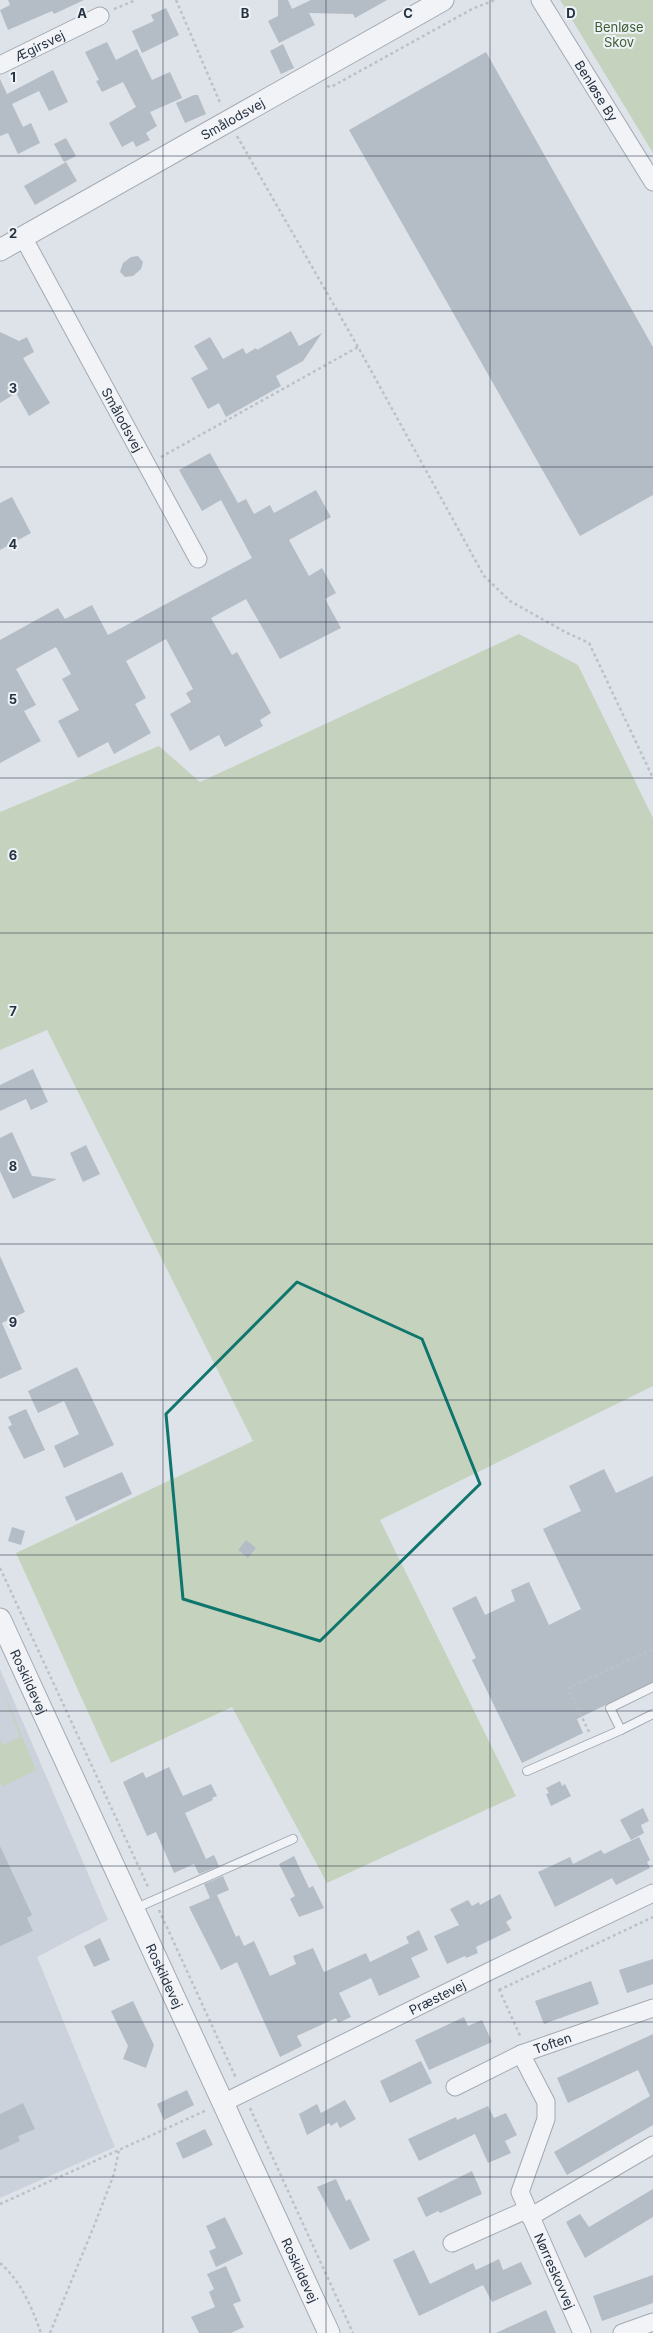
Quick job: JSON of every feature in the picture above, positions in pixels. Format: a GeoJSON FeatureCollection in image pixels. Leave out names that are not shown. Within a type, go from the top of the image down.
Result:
{"type":"FeatureCollection","features":[{"type":"Feature","properties":{"kind":"street","name":"Smålodsvej"},"geometry":{"type":"LineString","coordinates":[[0,250],[443,0]]}},
{"type":"Feature","properties":{"kind":"street","name":"Benløse By"},"geometry":{"type":"LineString","coordinates":[[540,0],[653,182]]}},
{"type":"Feature","properties":{"kind":"street","name":"Ægirsvej"},"geometry":{"type":"LineString","coordinates":[[0,65],[100,16]]}},
{"type":"Feature","properties":{"kind":"street","name":"Smålodsvej"},"geometry":{"type":"LineString","coordinates":[[23,237],[198,559]]}},
{"type":"Feature","properties":{"kind":"street","name":"Roskildevej"},"geometry":{"type":"LineString","coordinates":[[0,1619],[329,2333]]}},
{"type":"Feature","properties":{"kind":"street","name":"Præstevej"},"geometry":{"type":"LineString","coordinates":[[223,2103],[490,1971],[653,1893]]}},
{"type":"Feature","properties":{"kind":"street","name":"Toften"},"geometry":{"type":"LineString","coordinates":[[455,2087],[521,2054],[653,2008]]}},
{"type":"Feature","properties":{"kind":"street","name":"Nørreskovvej"},"geometry":{"type":"LineString","coordinates":[[521,2054],[546,2102],[546,2119],[520,2192],[582,2333]]}},
{"type":"Feature","properties":{"kind":"street"},"geometry":{"type":"LineString","coordinates":[[452,2243],[528,2213],[653,2145]]}},
{"type":"Feature","properties":{"kind":"street"},"geometry":{"type":"LineString","coordinates":[[622,2333],[653,2322]]}},
{"type":"Feature","properties":{"kind":"lane"},"geometry":{"type":"LineString","coordinates":[[621,1730],[610,1708],[653,1687]]}},
{"type":"Feature","properties":{"kind":"lane"},"geometry":{"type":"LineString","coordinates":[[526,1771],[594,1743],[653,1714]]}},
{"type":"Feature","properties":{"kind":"lane"},"geometry":{"type":"LineString","coordinates":[[134,1909],[294,1839]]}},
{"type":"Feature","properties":{"kind":"path"},"geometry":{"type":"LineString","coordinates":[[100,16],[136,0]]}},
{"type":"Feature","properties":{"kind":"path"},"geometry":{"type":"LineString","coordinates":[[176,0],[228,121],[358,347],[484,576],[510,601],[567,633],[589,643],[653,778]]}},
{"type":"Feature","properties":{"kind":"path"},"geometry":{"type":"LineString","coordinates":[[146,465],[358,347]]}},
{"type":"Feature","properties":{"kind":"path"},"geometry":{"type":"LineString","coordinates":[[0,1568],[353,2333]]}},
{"type":"Feature","properties":{"kind":"path"},"geometry":{"type":"LineString","coordinates":[[594,1743],[568,1688],[653,1649]]}},
{"type":"Feature","properties":{"kind":"path"},"geometry":{"type":"LineString","coordinates":[[499,1990],[653,1917]]}},
{"type":"Feature","properties":{"kind":"path"},"geometry":{"type":"LineString","coordinates":[[490,1971],[522,2040],[521,2054]]}},
{"type":"Feature","properties":{"kind":"path"},"geometry":{"type":"LineString","coordinates":[[0,2204],[223,2103]]}},
{"type":"Feature","properties":{"kind":"path"},"geometry":{"type":"LineString","coordinates":[[50,2333],[114,2174],[119,2150]]}},
{"type":"Feature","properties":{"kind":"path"},"geometry":{"type":"LineString","coordinates":[[0,2263],[8,2269],[29,2300],[41,2333]]}},
{"type":"Feature","properties":{"kind":"highlighted area"},"geometry":{"type":"Polygon","coordinates":[[[297,1282],[422,1339],[480,1484],[320,1641],[183,1599],[166,1414],[297,1282]]]}},
{"type":"Feature","properties":{"kind":"shaded area"},"geometry":{"type":"Polygon","coordinates":[[[0,1669],[108,1920],[37,1957],[115,2147],[0,2198],[0,1669]]]}},
{"type":"Feature","properties":{"kind":"green space","name":"Benløse Skov"},"geometry":{"type":"Polygon","coordinates":[[[560,0],[653,0],[653,153],[560,0]]]}},
{"type":"Feature","properties":{"kind":"green space"},"geometry":{"type":"Polygon","coordinates":[[[519,634],[578,665],[653,818],[653,1386],[380,1520],[516,1796],[327,1883],[232,1707],[111,1763],[16,1553],[253,1441],[47,1030],[0,1050],[0,812],[159,746],[200,782],[519,634]]]}},
{"type":"Feature","properties":{"kind":"green space"},"geometry":{"type":"Polygon","coordinates":[[[0,1683],[36,1770],[2,1787],[0,1783],[0,1740],[3,1745],[20,1737],[0,1683]]]}},
{"type":"Feature","properties":{"kind":"building"},"geometry":{"type":"Polygon","coordinates":[[[8,0],[84,0],[54,14],[52,11],[8,30],[0,10],[10,5],[8,0]]]}},
{"type":"Feature","properties":{"kind":"building"},"geometry":{"type":"Polygon","coordinates":[[[278,0],[288,0],[292,9],[311,0],[387,0],[355,18],[353,14],[309,13],[315,25],[279,43],[268,21],[278,16],[278,0]]]}},
{"type":"Feature","properties":{"kind":"building"},"geometry":{"type":"Polygon","coordinates":[[[166,8],[179,35],[142,53],[132,31],[154,21],[151,15],[166,8]]]}},
{"type":"Feature","properties":{"kind":"building"},"geometry":{"type":"Polygon","coordinates":[[[107,42],[116,60],[137,49],[152,80],[170,72],[182,98],[150,112],[157,126],[146,133],[150,140],[136,147],[133,141],[122,147],[109,123],[136,107],[123,82],[102,92],[96,81],[99,80],[85,52],[107,42]]]}},
{"type":"Feature","properties":{"kind":"building"},"geometry":{"type":"Polygon","coordinates":[[[283,44],[294,68],[281,74],[270,51],[283,44]]]}},
{"type":"Feature","properties":{"kind":"building"},"geometry":{"type":"Polygon","coordinates":[[[486,52],[653,347],[653,495],[580,536],[349,130],[486,52]]]}},
{"type":"Feature","properties":{"kind":"building"},"geometry":{"type":"Polygon","coordinates":[[[53,70],[68,102],[49,111],[39,91],[12,104],[23,127],[31,123],[40,143],[18,154],[8,133],[0,136],[0,79],[7,94],[53,70]]]}},
{"type":"Feature","properties":{"kind":"building"},"geometry":{"type":"Polygon","coordinates":[[[194,95],[198,95],[206,114],[185,123],[176,103],[194,95]]]}},
{"type":"Feature","properties":{"kind":"building"},"geometry":{"type":"Polygon","coordinates":[[[66,138],[76,156],[64,162],[54,144],[66,138]]]}},
{"type":"Feature","properties":{"kind":"building"},"geometry":{"type":"Polygon","coordinates":[[[66,162],[77,181],[35,205],[24,186],[66,162]]]}},
{"type":"Feature","properties":{"kind":"building"},"geometry":{"type":"Polygon","coordinates":[[[138,256],[143,262],[141,269],[133,276],[125,277],[120,272],[123,263],[131,257],[138,256]]]}},
{"type":"Feature","properties":{"kind":"building"},"geometry":{"type":"Polygon","coordinates":[[[291,331],[299,346],[322,333],[303,361],[276,376],[281,386],[226,417],[219,403],[208,409],[191,378],[208,369],[194,346],[210,337],[223,359],[243,348],[246,354],[256,348],[257,350],[291,331]]]}},
{"type":"Feature","properties":{"kind":"building"},"geometry":{"type":"Polygon","coordinates":[[[0,332],[19,341],[27,337],[34,352],[23,358],[50,403],[29,416],[16,393],[0,403],[0,332]]]}},
{"type":"Feature","properties":{"kind":"building"},"geometry":{"type":"Polygon","coordinates":[[[210,453],[238,503],[246,499],[254,514],[270,505],[274,513],[316,490],[331,517],[289,540],[309,576],[322,568],[336,593],[325,599],[341,628],[280,659],[246,599],[211,618],[232,655],[237,652],[271,713],[260,720],[263,726],[225,747],[219,735],[190,751],[170,714],[191,702],[186,693],[193,689],[166,639],[126,661],[146,698],[135,704],[151,733],[114,754],[108,742],[78,758],[58,721],[79,710],[62,679],[71,674],[56,647],[16,669],[36,705],[24,711],[41,741],[0,763],[0,640],[58,608],[65,619],[92,605],[108,635],[252,558],[221,500],[202,511],[179,470],[210,453]]]}},
{"type":"Feature","properties":{"kind":"building"},"geometry":{"type":"Polygon","coordinates":[[[12,497],[31,533],[0,550],[0,503],[12,497]]]}},
{"type":"Feature","properties":{"kind":"building"},"geometry":{"type":"Polygon","coordinates":[[[33,1069],[48,1102],[31,1110],[26,1099],[0,1111],[0,1085],[33,1069]]]}},
{"type":"Feature","properties":{"kind":"building"},"geometry":{"type":"Polygon","coordinates":[[[12,1132],[32,1176],[57,1179],[13,1199],[0,1171],[0,1138],[12,1132]]]}},
{"type":"Feature","properties":{"kind":"building"},"geometry":{"type":"Polygon","coordinates":[[[86,1145],[100,1174],[83,1182],[70,1153],[86,1145]]]}},
{"type":"Feature","properties":{"kind":"building"},"geometry":{"type":"Polygon","coordinates":[[[0,1256],[25,1312],[2,1323],[22,1369],[0,1379],[0,1256]]]}},
{"type":"Feature","properties":{"kind":"building"},"geometry":{"type":"Polygon","coordinates":[[[77,1367],[114,1445],[64,1468],[54,1446],[79,1434],[64,1401],[38,1413],[28,1391],[77,1367]]]}},
{"type":"Feature","properties":{"kind":"building"},"geometry":{"type":"Polygon","coordinates":[[[26,1409],[45,1450],[24,1459],[8,1427],[12,1425],[8,1417],[26,1409]]]}},
{"type":"Feature","properties":{"kind":"building"},"geometry":{"type":"Polygon","coordinates":[[[604,1469],[616,1493],[653,1476],[653,1682],[577,1719],[583,1733],[522,1763],[472,1660],[476,1658],[452,1608],[476,1596],[485,1615],[515,1601],[511,1590],[529,1582],[549,1625],[581,1609],[543,1529],[581,1511],[569,1486],[604,1469]]]}},
{"type":"Feature","properties":{"kind":"building"},"geometry":{"type":"Polygon","coordinates":[[[122,1472],[132,1494],[76,1521],[65,1497],[122,1472]]]}},
{"type":"Feature","properties":{"kind":"building"},"geometry":{"type":"Polygon","coordinates":[[[12,1527],[25,1531],[21,1545],[8,1541],[12,1527]]]}},
{"type":"Feature","properties":{"kind":"building"},"geometry":{"type":"Polygon","coordinates":[[[246,1540],[256,1548],[248,1558],[238,1550],[246,1540]]]}},
{"type":"Feature","properties":{"kind":"building"},"geometry":{"type":"Polygon","coordinates":[[[169,1767],[183,1796],[211,1784],[217,1796],[212,1798],[213,1800],[185,1813],[206,1859],[214,1855],[219,1866],[199,1874],[194,1864],[174,1873],[156,1832],[147,1836],[123,1782],[143,1772],[146,1778],[169,1767]]]}},
{"type":"Feature","properties":{"kind":"building"},"geometry":{"type":"Polygon","coordinates":[[[560,1781],[562,1786],[565,1784],[571,1796],[551,1806],[546,1794],[549,1793],[546,1788],[560,1781]]]}},
{"type":"Feature","properties":{"kind":"building"},"geometry":{"type":"Polygon","coordinates":[[[643,1808],[649,1821],[641,1825],[644,1833],[631,1840],[620,1820],[643,1808]]]}},
{"type":"Feature","properties":{"kind":"building"},"geometry":{"type":"Polygon","coordinates":[[[639,1837],[650,1860],[647,1862],[650,1868],[616,1885],[612,1878],[555,1907],[538,1872],[570,1857],[573,1864],[601,1850],[604,1854],[639,1837]]]}},
{"type":"Feature","properties":{"kind":"building"},"geometry":{"type":"Polygon","coordinates":[[[0,1846],[32,1915],[27,1918],[33,1931],[0,1946],[0,1846]]]}},
{"type":"Feature","properties":{"kind":"building"},"geometry":{"type":"Polygon","coordinates":[[[294,1856],[309,1888],[313,1886],[324,1908],[299,1917],[290,1899],[295,1896],[279,1864],[294,1856]]]}},
{"type":"Feature","properties":{"kind":"building"},"geometry":{"type":"Polygon","coordinates":[[[223,1876],[229,1890],[217,1895],[236,1937],[239,1935],[244,1946],[254,1941],[270,1976],[296,1964],[293,1956],[313,1948],[324,1972],[366,1953],[370,1962],[409,1943],[406,1937],[419,1930],[428,1950],[411,1958],[420,1977],[379,1996],[371,1978],[339,1993],[351,2017],[338,2023],[336,2018],[297,2036],[302,2046],[280,2057],[237,1962],[221,1970],[189,1907],[210,1898],[204,1884],[223,1876]]]}},
{"type":"Feature","properties":{"kind":"building"},"geometry":{"type":"Polygon","coordinates":[[[500,1894],[512,1918],[506,1922],[511,1930],[476,1947],[478,1953],[466,1958],[465,1956],[447,1964],[434,1936],[459,1925],[450,1909],[468,1900],[472,1906],[479,1902],[480,1905],[500,1894]]]}},
{"type":"Feature","properties":{"kind":"building"},"geometry":{"type":"Polygon","coordinates":[[[100,1938],[110,1960],[94,1967],[84,1946],[100,1938]]]}},
{"type":"Feature","properties":{"kind":"building"},"geometry":{"type":"Polygon","coordinates":[[[653,1959],[653,1984],[627,1993],[619,1970],[653,1959]]]}},
{"type":"Feature","properties":{"kind":"building"},"geometry":{"type":"Polygon","coordinates":[[[591,1981],[599,2004],[544,2024],[535,2001],[591,1981]]]}},
{"type":"Feature","properties":{"kind":"building"},"geometry":{"type":"Polygon","coordinates":[[[133,2001],[154,2045],[146,2068],[123,2059],[128,2046],[111,2011],[133,2001]]]}},
{"type":"Feature","properties":{"kind":"building"},"geometry":{"type":"Polygon","coordinates":[[[464,2017],[468,2026],[482,2020],[492,2042],[429,2070],[415,2040],[464,2017]]]}},
{"type":"Feature","properties":{"kind":"building"},"geometry":{"type":"Polygon","coordinates":[[[653,2034],[653,2125],[567,2175],[554,2152],[650,2096],[638,2070],[568,2103],[557,2078],[653,2034]]]}},
{"type":"Feature","properties":{"kind":"building"},"geometry":{"type":"Polygon","coordinates":[[[421,2061],[432,2083],[390,2103],[380,2081],[421,2061]]]}},
{"type":"Feature","properties":{"kind":"building"},"geometry":{"type":"Polygon","coordinates":[[[187,2090],[194,2105],[164,2120],[157,2104],[187,2090]]]}},
{"type":"Feature","properties":{"kind":"building"},"geometry":{"type":"Polygon","coordinates":[[[345,2100],[356,2119],[340,2128],[337,2122],[331,2126],[329,2123],[307,2135],[299,2114],[317,2104],[321,2113],[345,2100]]]}},
{"type":"Feature","properties":{"kind":"building"},"geometry":{"type":"Polygon","coordinates":[[[23,2103],[35,2129],[18,2136],[20,2141],[0,2150],[0,2114],[23,2103]]]}},
{"type":"Feature","properties":{"kind":"building"},"geometry":{"type":"Polygon","coordinates":[[[488,2106],[494,2118],[506,2113],[517,2135],[505,2141],[511,2153],[488,2163],[475,2134],[419,2161],[408,2139],[456,2117],[457,2120],[488,2106]]]}},
{"type":"Feature","properties":{"kind":"building"},"geometry":{"type":"Polygon","coordinates":[[[205,2129],[213,2145],[183,2159],[176,2143],[205,2129]]]}},
{"type":"Feature","properties":{"kind":"building"},"geometry":{"type":"Polygon","coordinates":[[[472,2171],[482,2194],[440,2213],[438,2211],[426,2217],[417,2198],[472,2171]]]}},
{"type":"Feature","properties":{"kind":"building"},"geometry":{"type":"Polygon","coordinates":[[[336,2179],[346,2201],[350,2199],[370,2240],[350,2250],[317,2187],[336,2179]]]}},
{"type":"Feature","properties":{"kind":"building"},"geometry":{"type":"Polygon","coordinates":[[[653,2189],[653,2217],[585,2258],[566,2222],[580,2214],[589,2227],[653,2189]]]}},
{"type":"Feature","properties":{"kind":"building"},"geometry":{"type":"Polygon","coordinates":[[[225,2217],[243,2254],[216,2267],[209,2251],[216,2248],[206,2226],[225,2217]]]}},
{"type":"Feature","properties":{"kind":"building"},"geometry":{"type":"Polygon","coordinates":[[[414,2250],[430,2284],[473,2263],[476,2270],[499,2259],[503,2270],[521,2262],[532,2284],[492,2302],[483,2285],[419,2316],[393,2260],[414,2250]]]}},
{"type":"Feature","properties":{"kind":"building"},"geometry":{"type":"Polygon","coordinates":[[[226,2266],[241,2301],[233,2304],[244,2327],[231,2333],[199,2333],[191,2317],[215,2307],[209,2292],[214,2289],[207,2274],[226,2266]]]}},
{"type":"Feature","properties":{"kind":"building"},"geometry":{"type":"Polygon","coordinates":[[[653,2275],[653,2303],[602,2321],[593,2296],[653,2275]]]}},
{"type":"Feature","properties":{"kind":"building"},"geometry":{"type":"Polygon","coordinates":[[[546,2310],[556,2333],[496,2333],[546,2310]]]}}]}
